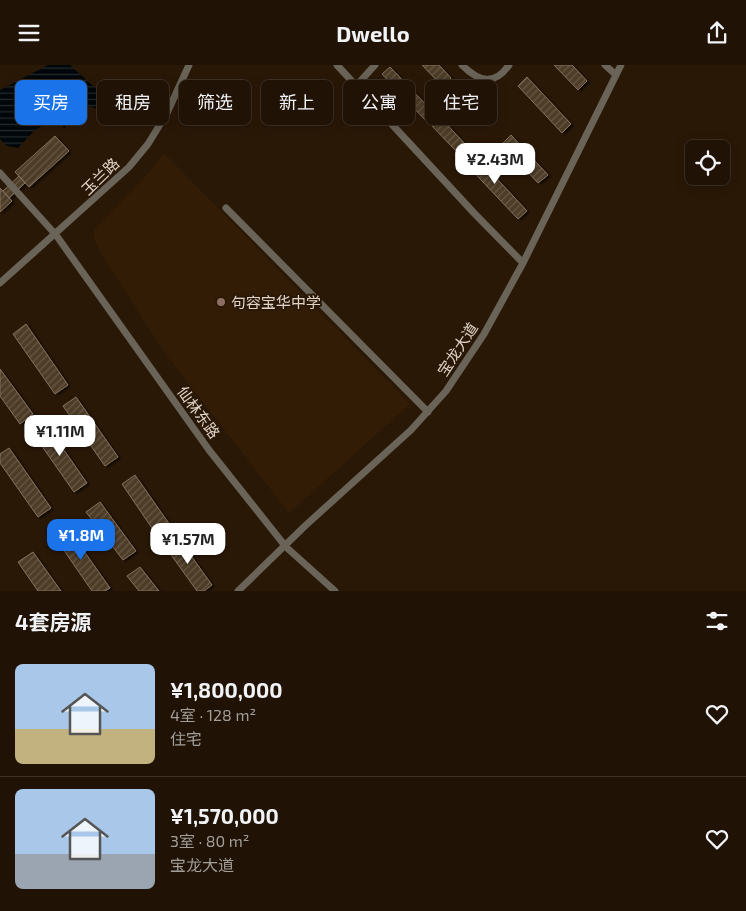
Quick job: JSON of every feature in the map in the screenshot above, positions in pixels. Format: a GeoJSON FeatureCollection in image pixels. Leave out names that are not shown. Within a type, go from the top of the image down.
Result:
{"type":"FeatureCollection","features":[{"type":"Feature","properties":{"kind":"street","name":"玉兰路"},"geometry":{"type":"LineString","coordinates":[[0,283],[130,167],[148,144],[167,113],[188,65]]}},
{"type":"Feature","properties":{"kind":"street"},"geometry":{"type":"LineString","coordinates":[[337,65],[351,80]]}},
{"type":"Feature","properties":{"kind":"street"},"geometry":{"type":"LineString","coordinates":[[361,80],[375,65]]}},
{"type":"Feature","properties":{"kind":"street"},"geometry":{"type":"LineString","coordinates":[[462,65],[474,77],[482,80],[500,75],[509,65]]}},
{"type":"Feature","properties":{"kind":"street"},"geometry":{"type":"LineString","coordinates":[[605,65],[616,75]]}},
{"type":"Feature","properties":{"kind":"street","name":"宝龙大道"},"geometry":{"type":"LineString","coordinates":[[238,591],[286,547],[306,525],[411,430],[446,391],[484,334],[524,263],[621,65]]}},
{"type":"Feature","properties":{"kind":"street"},"geometry":{"type":"LineString","coordinates":[[392,125],[474,213],[524,263]]}},
{"type":"Feature","properties":{"kind":"street","name":"仙林东路"},"geometry":{"type":"LineString","coordinates":[[0,173],[56,235],[209,450],[286,547],[335,591]]}},
{"type":"Feature","properties":{"kind":"street"},"geometry":{"type":"LineString","coordinates":[[226,208],[428,412]]}},
{"type":"Feature","properties":{"kind":"shaded area"},"geometry":{"type":"Polygon","coordinates":[[[48,65],[70,65],[86,80],[19,80],[48,65]]]}},
{"type":"Feature","properties":{"kind":"shaded area"},"geometry":{"type":"Polygon","coordinates":[[[87,81],[97,90],[97,109],[89,106],[87,108],[87,81]]]}},
{"type":"Feature","properties":{"kind":"shaded area"},"geometry":{"type":"Polygon","coordinates":[[[15,82],[15,125],[43,125],[34,131],[18,148],[7,146],[0,139],[0,90],[15,82]]]}},
{"type":"Feature","properties":{"kind":"shaded area","name":"句容宝华中学"},"geometry":{"type":"Polygon","coordinates":[[[164,153],[410,404],[289,513],[164,352],[100,252],[94,239],[94,230],[146,176],[164,153]]]}},
{"type":"Feature","properties":{"kind":"building"},"geometry":{"type":"Polygon","coordinates":[[[422,65],[439,65],[451,78],[449,80],[436,80],[422,65]]]}},
{"type":"Feature","properties":{"kind":"building"},"geometry":{"type":"Polygon","coordinates":[[[554,65],[572,65],[587,81],[578,90],[554,65]]]}},
{"type":"Feature","properties":{"kind":"building"},"geometry":{"type":"Polygon","coordinates":[[[390,67],[402,80],[388,80],[382,74],[390,67]]]}},
{"type":"Feature","properties":{"kind":"building"},"geometry":{"type":"Polygon","coordinates":[[[527,77],[571,124],[562,133],[518,86],[527,77]]]}},
{"type":"Feature","properties":{"kind":"building"},"geometry":{"type":"Polygon","coordinates":[[[415,93],[425,104],[425,120],[415,109],[415,93]]]}},
{"type":"Feature","properties":{"kind":"building"},"geometry":{"type":"Polygon","coordinates":[[[447,125],[465,144],[457,152],[432,126],[447,125]]]}},
{"type":"Feature","properties":{"kind":"building"},"geometry":{"type":"Polygon","coordinates":[[[511,135],[548,175],[538,183],[502,144],[511,135]]]}},
{"type":"Feature","properties":{"kind":"building"},"geometry":{"type":"Polygon","coordinates":[[[55,136],[69,151],[29,187],[15,172],[55,136]]]}},
{"type":"Feature","properties":{"kind":"building"},"geometry":{"type":"Polygon","coordinates":[[[472,152],[527,211],[518,219],[463,161],[472,152]]]}},
{"type":"Feature","properties":{"kind":"building"},"geometry":{"type":"Polygon","coordinates":[[[19,176],[25,183],[9,198],[3,191],[19,176]]]}},
{"type":"Feature","properties":{"kind":"building"},"geometry":{"type":"Polygon","coordinates":[[[0,188],[12,201],[0,212],[0,188]]]}},
{"type":"Feature","properties":{"kind":"building"},"geometry":{"type":"Polygon","coordinates":[[[26,324],[68,385],[55,394],[13,334],[26,324]]]}},
{"type":"Feature","properties":{"kind":"building"},"geometry":{"type":"Polygon","coordinates":[[[0,369],[33,414],[20,424],[0,396],[0,369]]]}},
{"type":"Feature","properties":{"kind":"building"},"geometry":{"type":"Polygon","coordinates":[[[76,397],[118,457],[105,466],[63,406],[76,397]]]}},
{"type":"Feature","properties":{"kind":"building"},"geometry":{"type":"Polygon","coordinates":[[[45,423],[87,483],[74,492],[32,432],[45,423]]]}},
{"type":"Feature","properties":{"kind":"building"},"geometry":{"type":"Polygon","coordinates":[[[9,448],[51,508],[38,517],[0,463],[0,454],[9,448]]]}},
{"type":"Feature","properties":{"kind":"building"},"geometry":{"type":"Polygon","coordinates":[[[135,475],[170,525],[156,534],[122,484],[135,475]]]}},
{"type":"Feature","properties":{"kind":"building"},"geometry":{"type":"Polygon","coordinates":[[[100,502],[136,551],[123,560],[86,512],[100,502]]]}},
{"type":"Feature","properties":{"kind":"building"},"geometry":{"type":"Polygon","coordinates":[[[67,527],[110,588],[105,591],[92,591],[54,536],[67,527]]]}},
{"type":"Feature","properties":{"kind":"building"},"geometry":{"type":"Polygon","coordinates":[[[177,536],[212,585],[204,591],[197,591],[164,545],[177,536]]]}},
{"type":"Feature","properties":{"kind":"building"},"geometry":{"type":"Polygon","coordinates":[[[33,552],[61,591],[38,591],[18,562],[33,552]]]}},
{"type":"Feature","properties":{"kind":"building"},"geometry":{"type":"Polygon","coordinates":[[[140,567],[159,591],[139,591],[127,576],[140,567]]]}},
{"type":"Feature","properties":{"kind":"place","name":"句容宝华中学"},"geometry":{"type":"Point","coordinates":[221,302]}}]}
